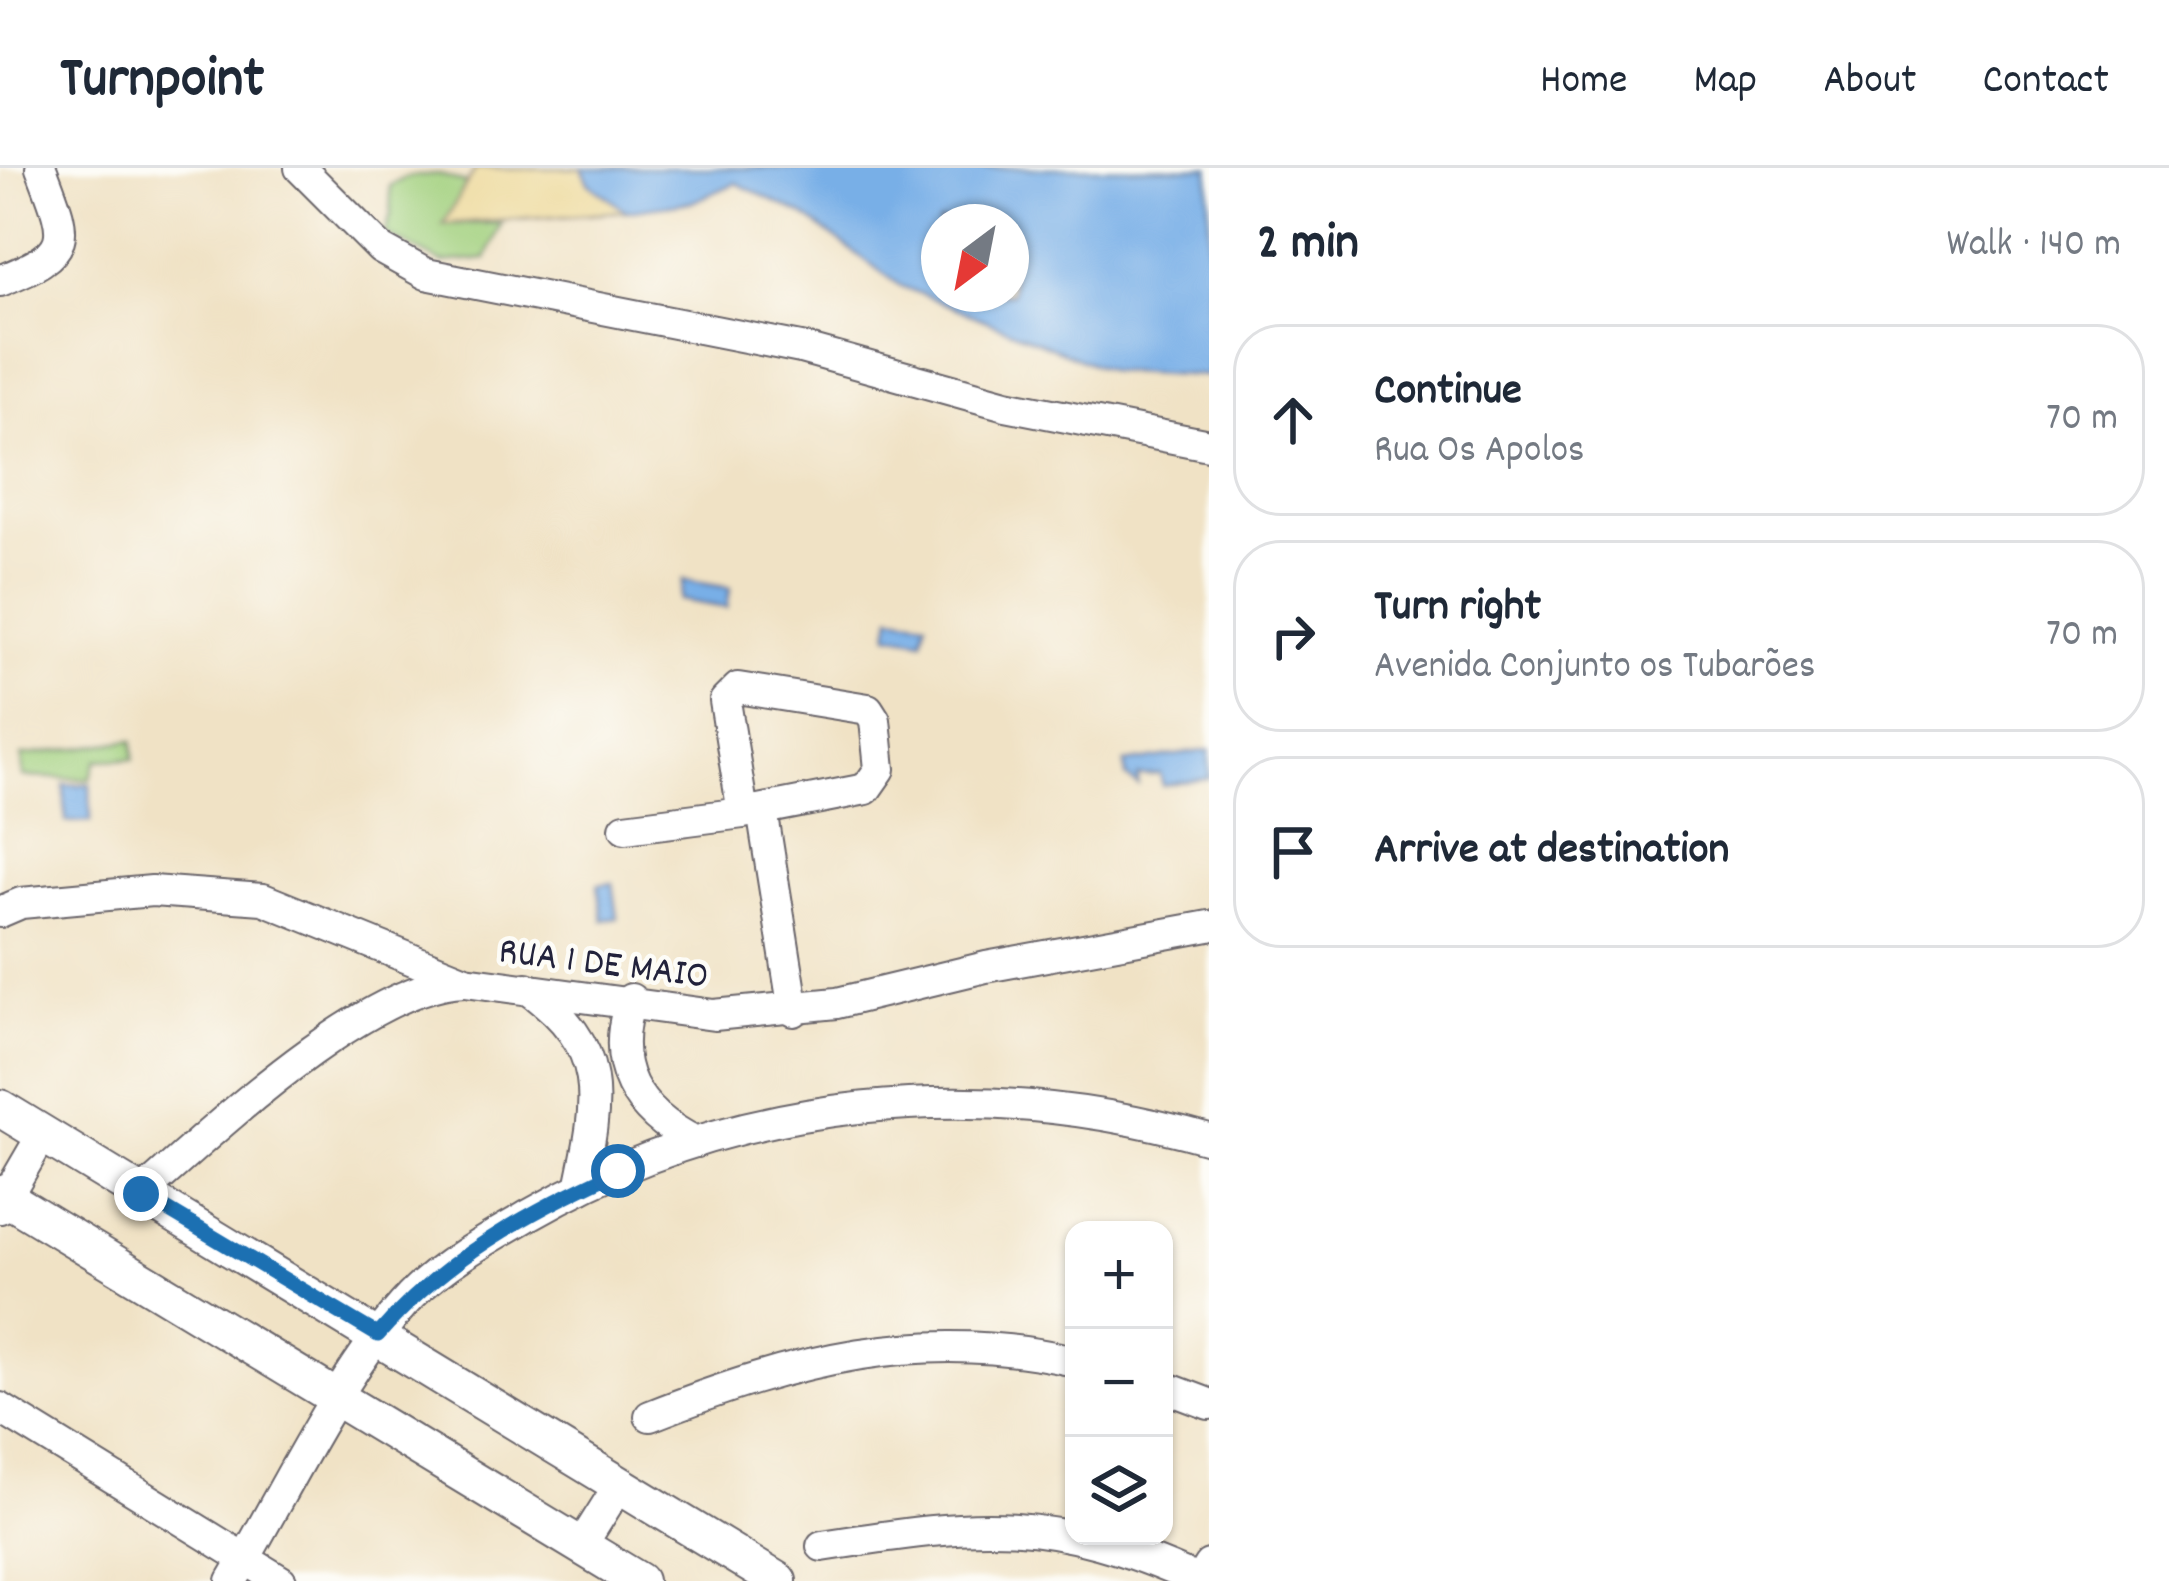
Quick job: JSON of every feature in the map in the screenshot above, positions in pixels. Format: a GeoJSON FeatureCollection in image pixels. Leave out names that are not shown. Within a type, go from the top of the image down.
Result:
{"type":"FeatureCollection","features":[{"type":"Feature","properties":{"kind":"street"},"geometry":{"type":"LineString","coordinates":[[0,281],[43,264],[60,246],[63,225],[41,168]]}},
{"type":"Feature","properties":{"kind":"street"},"geometry":{"type":"LineString","coordinates":[[300,168],[381,249],[426,274],[801,347],[1006,405],[1209,445]]}},
{"type":"Feature","properties":{"kind":"street"},"geometry":{"type":"LineString","coordinates":[[625,828],[752,811],[866,789],[876,781],[876,736],[868,709],[738,688],[725,701],[752,811],[794,1011]]}},
{"type":"Feature","properties":{"kind":"street","name":"RUA 1 DE MAIO"},"geometry":{"type":"LineString","coordinates":[[0,912],[21,903],[152,891],[263,899],[465,981],[631,999],[714,1015],[794,1011],[986,967],[1209,926]]}},
{"type":"Feature","properties":{"kind":"street"},"geometry":{"type":"LineString","coordinates":[[141,1194],[245,1103],[353,1026],[411,990],[465,981]]}},
{"type":"Feature","properties":{"kind":"street"},"geometry":{"type":"LineString","coordinates":[[527,988],[575,1032],[590,1061],[597,1093],[596,1126],[580,1188]]}},
{"type":"Feature","properties":{"kind":"street"},"geometry":{"type":"LineString","coordinates":[[631,999],[620,1047],[634,1094],[668,1128],[696,1142]]}},
{"type":"Feature","properties":{"kind":"street"},"geometry":{"type":"LineString","coordinates":[[239,1570],[378,1335],[414,1293],[445,1269],[580,1188],[696,1142],[799,1116],[957,1101],[1063,1108],[1209,1139]]}},
{"type":"Feature","properties":{"kind":"street"},"geometry":{"type":"LineString","coordinates":[[0,1108],[778,1581]]}},
{"type":"Feature","properties":{"kind":"street"},"geometry":{"type":"LineString","coordinates":[[44,1135],[2,1200],[639,1581]]}},
{"type":"Feature","properties":{"kind":"street"},"geometry":{"type":"LineString","coordinates":[[650,1416],[721,1388],[913,1344],[1024,1349],[1065,1359]]}},
{"type":"Feature","properties":{"kind":"street"},"geometry":{"type":"LineString","coordinates":[[1173,1390],[1209,1404]]}},
{"type":"Feature","properties":{"kind":"street"},"geometry":{"type":"LineString","coordinates":[[0,1408],[239,1570],[281,1581]]}},
{"type":"Feature","properties":{"kind":"street"},"geometry":{"type":"LineString","coordinates":[[581,1546],[620,1484]]}},
{"type":"Feature","properties":{"kind":"street"},"geometry":{"type":"LineString","coordinates":[[822,1546],[958,1525],[1036,1527],[1132,1551],[1199,1581],[1209,1565]]}},
{"type":"Feature","properties":{"kind":"green space"},"geometry":{"type":"Polygon","coordinates":[[[438,174],[469,184],[444,224],[501,223],[486,259],[443,263],[385,234],[391,214],[390,186],[407,177],[438,174]]]}},
{"type":"Feature","properties":{"kind":"green space"},"geometry":{"type":"Polygon","coordinates":[[[133,740],[134,759],[97,760],[90,779],[23,777],[22,756],[133,740]]]}},
{"type":"Feature","properties":{"kind":"sand"},"geometry":{"type":"Polygon","coordinates":[[[476,168],[582,168],[589,183],[626,211],[443,224],[476,168]]]}},
{"type":"Feature","properties":{"kind":"water"},"geometry":{"type":"Polygon","coordinates":[[[582,168],[1209,168],[1209,376],[1109,371],[965,312],[1029,312],[1029,204],[921,204],[921,294],[901,286],[803,215],[736,183],[692,202],[626,211],[589,183],[582,168]]]}},
{"type":"Feature","properties":{"kind":"water"},"geometry":{"type":"Polygon","coordinates":[[[683,580],[730,588],[727,608],[680,600],[683,580]]]}},
{"type":"Feature","properties":{"kind":"water"},"geometry":{"type":"Polygon","coordinates":[[[892,616],[926,621],[923,640],[889,634],[892,616]]]}},
{"type":"Feature","properties":{"kind":"water"},"geometry":{"type":"Polygon","coordinates":[[[1209,750],[1209,778],[1163,786],[1160,774],[1138,776],[1138,785],[1126,777],[1125,763],[1209,750]]]}},
{"type":"Feature","properties":{"kind":"water"},"geometry":{"type":"Polygon","coordinates":[[[90,784],[91,821],[66,822],[64,785],[90,784]]]}},
{"type":"Feature","properties":{"kind":"water"},"geometry":{"type":"Polygon","coordinates":[[[613,883],[618,918],[603,920],[598,885],[613,883]]]}},
{"type":"Feature","properties":{"kind":"route"},"geometry":{"type":"LineString","coordinates":[[141,1194],[378,1335],[414,1293],[477,1247],[545,1206],[618,1171]]}}]}
